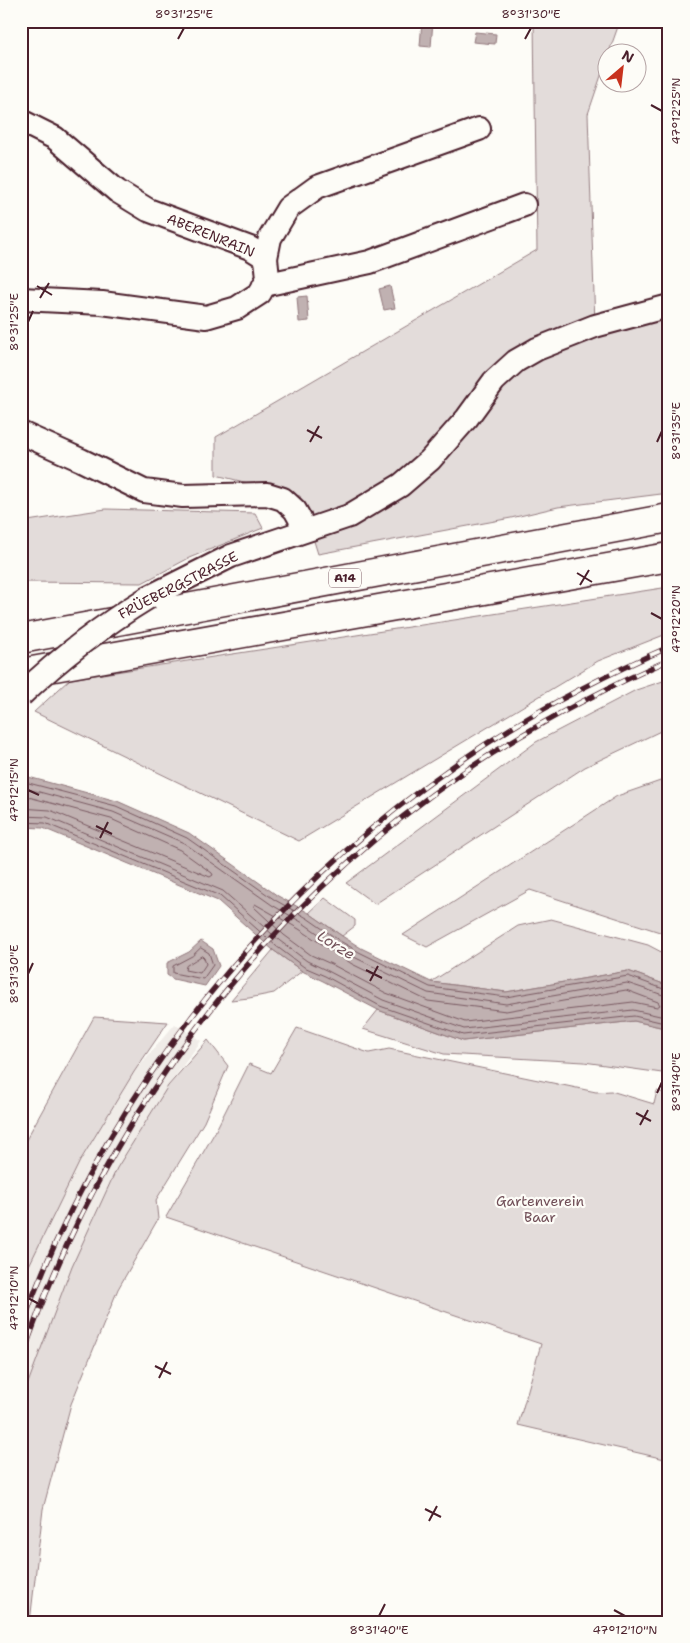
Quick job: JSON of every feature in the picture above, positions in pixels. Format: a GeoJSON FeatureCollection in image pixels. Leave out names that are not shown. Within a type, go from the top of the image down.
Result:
{"type":"FeatureCollection","features":[{"type":"Feature","properties":{"kind":"highway","name":"A14"},"geometry":{"type":"LineString","coordinates":[[21,639],[669,518]]}},
{"type":"Feature","properties":{"kind":"highway"},"geometry":{"type":"LineString","coordinates":[[21,673],[669,557]]}},
{"type":"Feature","properties":{"kind":"street","name":"ABERENRAIN"},"geometry":{"type":"LineString","coordinates":[[21,122],[55,138],[117,191],[148,210],[250,248],[266,258],[268,278],[264,286]]}},
{"type":"Feature","properties":{"kind":"street"},"geometry":{"type":"LineString","coordinates":[[266,258],[270,238],[288,208],[317,187],[479,129]]}},
{"type":"Feature","properties":{"kind":"street"},"geometry":{"type":"LineString","coordinates":[[21,300],[102,303],[206,317],[237,308],[260,293],[264,286],[370,262],[524,205]]}},
{"type":"Feature","properties":{"kind":"street","name":"FRÜEBERGSTRASSE"},"geometry":{"type":"LineString","coordinates":[[21,695],[61,658],[112,620],[150,597],[231,556],[349,516],[401,485],[430,460],[467,418],[494,381],[516,361],[537,349],[595,326],[669,306]]}},
{"type":"Feature","properties":{"kind":"street"},"geometry":{"type":"LineString","coordinates":[[21,434],[81,460],[144,491],[183,496],[267,494],[282,499],[295,510],[300,519],[302,531]]}},
{"type":"Feature","properties":{"kind":"shaded area"},"geometry":{"type":"Polygon","coordinates":[[[175,1024],[201,1041],[168,1086],[25,1391],[21,1407],[21,1282],[80,1161],[134,1072],[175,1024]]]}},
{"type":"Feature","properties":{"kind":"green space"},"geometry":{"type":"Polygon","coordinates":[[[534,21],[620,21],[613,42],[598,42],[598,85],[588,114],[595,325],[669,306],[669,493],[558,507],[511,518],[318,554],[300,496],[216,475],[216,437],[537,250],[534,21]]]}},
{"type":"Feature","properties":{"kind":"green space"},"geometry":{"type":"Polygon","coordinates":[[[106,509],[255,513],[263,528],[189,558],[142,583],[21,582],[21,522],[106,509]]]}},
{"type":"Feature","properties":{"kind":"green space"},"geometry":{"type":"Polygon","coordinates":[[[669,587],[669,633],[598,661],[299,841],[34,712],[70,679],[669,587]]]}},
{"type":"Feature","properties":{"kind":"green space"},"geometry":{"type":"Polygon","coordinates":[[[669,679],[669,727],[585,767],[375,904],[346,883],[536,742],[636,690],[669,679]]]}},
{"type":"Feature","properties":{"kind":"green space"},"geometry":{"type":"Polygon","coordinates":[[[669,778],[669,935],[530,890],[427,947],[403,935],[617,796],[669,778]]]}},
{"type":"Feature","properties":{"kind":"green space"},"geometry":{"type":"Polygon","coordinates":[[[325,898],[355,920],[355,926],[342,936],[309,913],[325,898]]]}},
{"type":"Feature","properties":{"kind":"green space"},"geometry":{"type":"Polygon","coordinates":[[[551,919],[648,945],[669,956],[669,986],[628,971],[506,992],[431,982],[518,926],[551,919]]]}},
{"type":"Feature","properties":{"kind":"green space"},"geometry":{"type":"Polygon","coordinates":[[[273,950],[302,971],[274,993],[231,1000],[273,950]]]}},
{"type":"Feature","properties":{"kind":"green space"},"geometry":{"type":"Polygon","coordinates":[[[378,1010],[463,1041],[634,1021],[669,1029],[669,1074],[584,1062],[444,1054],[363,1029],[378,1010]]]}},
{"type":"Feature","properties":{"kind":"green space"},"geometry":{"type":"Polygon","coordinates":[[[94,1017],[168,1022],[134,1072],[80,1161],[21,1282],[21,1149],[94,1017]]]}},
{"type":"Feature","properties":{"kind":"green space","name":"Gartenverein Baar"},"geometry":{"type":"Polygon","coordinates":[[[297,1028],[369,1053],[389,1049],[596,1092],[611,1091],[654,1104],[657,1091],[669,1094],[669,1460],[518,1425],[541,1344],[166,1217],[215,1132],[249,1064],[271,1073],[297,1028]]]}},
{"type":"Feature","properties":{"kind":"green space"},"geometry":{"type":"Polygon","coordinates":[[[208,1040],[228,1066],[204,1122],[156,1200],[158,1219],[118,1289],[71,1404],[43,1509],[30,1622],[21,1622],[21,1407],[25,1391],[72,1266],[117,1168],[168,1086],[208,1040]]]}},
{"type":"Feature","properties":{"kind":"water"},"geometry":{"type":"Polygon","coordinates":[[[422,21],[433,21],[431,47],[420,46],[422,21]]]}},
{"type":"Feature","properties":{"kind":"water"},"geometry":{"type":"Polygon","coordinates":[[[475,32],[496,34],[495,44],[473,42],[475,32]]]}},
{"type":"Feature","properties":{"kind":"water"},"geometry":{"type":"Polygon","coordinates":[[[390,286],[395,308],[384,310],[379,289],[390,286]]]}},
{"type":"Feature","properties":{"kind":"water"},"geometry":{"type":"Polygon","coordinates":[[[307,296],[309,321],[299,322],[297,297],[307,296]]]}},
{"type":"Feature","properties":{"kind":"water","name":"Lorze"},"geometry":{"type":"Polygon","coordinates":[[[21,775],[117,801],[189,833],[278,896],[309,913],[361,948],[431,982],[506,992],[628,971],[669,986],[669,1029],[634,1021],[463,1041],[378,1010],[302,971],[273,950],[218,901],[43,828],[21,827],[21,775]]]}},
{"type":"Feature","properties":{"kind":"water"},"geometry":{"type":"Polygon","coordinates":[[[201,941],[213,949],[219,966],[205,986],[173,979],[167,975],[167,963],[189,952],[201,941]]]}},
{"type":"Feature","properties":{"kind":"railway"},"geometry":{"type":"LineString","coordinates":[[21,1328],[55,1245],[95,1164],[142,1087],[194,1014],[251,945],[314,881],[381,821],[452,767],[478,749],[558,701],[669,647]]}},
{"type":"Feature","properties":{"kind":"railway"},"geometry":{"type":"LineString","coordinates":[[21,1361],[54,1274],[94,1190],[141,1109],[194,1032],[253,959],[317,892],[386,830],[461,774],[562,712],[669,660]]}}]}
